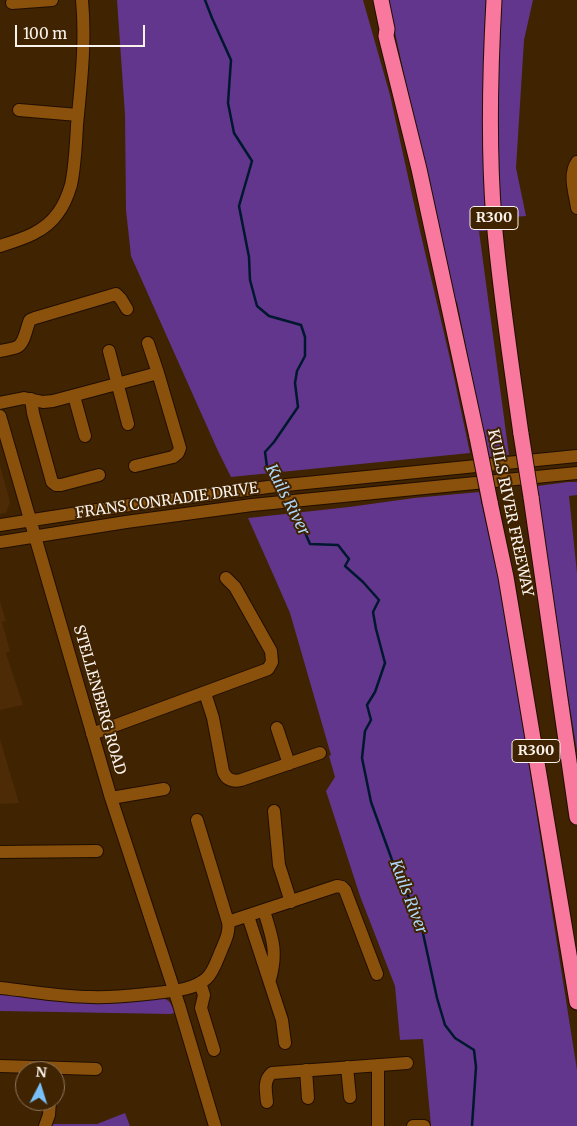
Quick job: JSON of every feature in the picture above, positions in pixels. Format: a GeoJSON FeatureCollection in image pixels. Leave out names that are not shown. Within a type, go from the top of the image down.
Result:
{"type":"FeatureCollection","features":[{"type":"Feature","properties":{"kind":"highway"},"geometry":{"type":"LineString","coordinates":[[373,0],[382,30],[386,36]]}},
{"type":"Feature","properties":{"kind":"highway"},"geometry":{"type":"LineString","coordinates":[[381,0],[387,29],[386,36]]}},
{"type":"Feature","properties":{"kind":"highway","name":"KUILS RIVER FREEWAY"},"geometry":{"type":"LineString","coordinates":[[494,0],[490,95],[490,151],[494,218],[502,295],[521,434],[577,817]]}},
{"type":"Feature","properties":{"kind":"highway","name":"KUILS RIVER FREEWAY"},"geometry":{"type":"LineString","coordinates":[[386,36],[419,169],[508,587],[577,1002]]}},
{"type":"Feature","properties":{"kind":"street"},"geometry":{"type":"LineString","coordinates":[[12,3],[52,0]]}},
{"type":"Feature","properties":{"kind":"street"},"geometry":{"type":"LineString","coordinates":[[0,246],[37,232],[54,218],[70,190],[84,42],[82,0]]}},
{"type":"Feature","properties":{"kind":"street"},"geometry":{"type":"LineString","coordinates":[[19,110],[78,115]]}},
{"type":"Feature","properties":{"kind":"street"},"geometry":{"type":"LineString","coordinates":[[577,162],[572,173],[577,208]]}},
{"type":"Feature","properties":{"kind":"street"},"geometry":{"type":"LineString","coordinates":[[0,351],[20,345],[28,323],[35,318],[116,294],[127,309]]}},
{"type":"Feature","properties":{"kind":"street"},"geometry":{"type":"LineString","coordinates":[[136,466],[173,457],[178,453],[180,444],[148,343]]}},
{"type":"Feature","properties":{"kind":"street"},"geometry":{"type":"LineString","coordinates":[[109,351],[128,424]]}},
{"type":"Feature","properties":{"kind":"street"},"geometry":{"type":"LineString","coordinates":[[0,403],[16,398],[48,402],[158,373]]}},
{"type":"Feature","properties":{"kind":"street"},"geometry":{"type":"LineString","coordinates":[[74,396],[85,436]]}},
{"type":"Feature","properties":{"kind":"street"},"geometry":{"type":"LineString","coordinates":[[31,399],[52,482],[61,485],[99,476]]}},
{"type":"Feature","properties":{"kind":"street","name":"STELLENBERG ROAD"},"geometry":{"type":"LineString","coordinates":[[0,416],[111,798],[174,991],[215,1126]]}},
{"type":"Feature","properties":{"kind":"street","name":"FRANS CONRADIE DRIVE"},"geometry":{"type":"LineString","coordinates":[[0,525],[133,505],[295,484],[577,456]]}},
{"type":"Feature","properties":{"kind":"street","name":"FRANS CONRADIE DRIVE"},"geometry":{"type":"LineString","coordinates":[[0,542],[126,522],[264,504],[577,473]]}},
{"type":"Feature","properties":{"kind":"street"},"geometry":{"type":"LineString","coordinates":[[92,734],[266,671],[272,662],[271,651],[235,587],[226,578]]}},
{"type":"Feature","properties":{"kind":"street"},"geometry":{"type":"LineString","coordinates":[[205,693],[213,718],[222,772],[227,778],[235,781],[241,780],[320,753]]}},
{"type":"Feature","properties":{"kind":"street"},"geometry":{"type":"LineString","coordinates":[[277,728],[289,764]]}},
{"type":"Feature","properties":{"kind":"street"},"geometry":{"type":"LineString","coordinates":[[111,798],[164,789]]}},
{"type":"Feature","properties":{"kind":"street"},"geometry":{"type":"LineString","coordinates":[[274,811],[279,865],[291,902]]}},
{"type":"Feature","properties":{"kind":"street"},"geometry":{"type":"LineString","coordinates":[[0,988],[69,996],[122,996],[182,990],[200,983],[209,976],[215,966],[228,932],[228,922],[197,820]]}},
{"type":"Feature","properties":{"kind":"street"},"geometry":{"type":"LineString","coordinates":[[0,852],[97,851]]}},
{"type":"Feature","properties":{"kind":"street"},"geometry":{"type":"LineString","coordinates":[[228,922],[337,886],[345,889],[377,974]]}},
{"type":"Feature","properties":{"kind":"street"},"geometry":{"type":"LineString","coordinates":[[264,911],[274,944],[273,963],[269,980]]}},
{"type":"Feature","properties":{"kind":"street"},"geometry":{"type":"LineString","coordinates":[[248,916],[282,1020],[285,1043]]}},
{"type":"Feature","properties":{"kind":"street"},"geometry":{"type":"LineString","coordinates":[[200,983],[204,995],[201,1010],[214,1050]]}},
{"type":"Feature","properties":{"kind":"street"},"geometry":{"type":"LineString","coordinates":[[267,1102],[266,1082],[269,1075],[273,1073],[407,1063]]}},
{"type":"Feature","properties":{"kind":"street"},"geometry":{"type":"LineString","coordinates":[[378,1064],[378,1126]]}},
{"type":"Feature","properties":{"kind":"street"},"geometry":{"type":"LineString","coordinates":[[0,1066],[15,1067]]}},
{"type":"Feature","properties":{"kind":"street"},"geometry":{"type":"LineString","coordinates":[[348,1067],[350,1097]]}},
{"type":"Feature","properties":{"kind":"street"},"geometry":{"type":"LineString","coordinates":[[65,1069],[96,1069]]}},
{"type":"Feature","properties":{"kind":"street"},"geometry":{"type":"LineString","coordinates":[[306,1070],[308,1098]]}},
{"type":"Feature","properties":{"kind":"street"},"geometry":{"type":"LineString","coordinates":[[46,1126],[49,1111]]}},
{"type":"Feature","properties":{"kind":"shaded area"},"geometry":{"type":"Polygon","coordinates":[[[117,0],[363,0],[390,95],[470,453],[231,477],[131,256],[126,210],[125,115],[117,0]]]}},
{"type":"Feature","properties":{"kind":"shaded area"},"geometry":{"type":"Polygon","coordinates":[[[388,0],[486,0],[484,55],[490,231],[479,231],[509,455],[488,457],[457,302],[452,297],[388,0]]]}},
{"type":"Feature","properties":{"kind":"shaded area"},"geometry":{"type":"Polygon","coordinates":[[[502,0],[533,0],[524,40],[516,168],[526,216],[502,218],[497,136],[502,0]]]}},
{"type":"Feature","properties":{"kind":"shaded area"},"geometry":{"type":"Polygon","coordinates":[[[0,465],[10,502],[6,513],[0,514],[0,465]]]}},
{"type":"Feature","properties":{"kind":"shaded area"},"geometry":{"type":"Polygon","coordinates":[[[577,482],[577,495],[569,496],[577,573],[577,751],[549,578],[537,486],[577,482]]]}},
{"type":"Feature","properties":{"kind":"shaded area"},"geometry":{"type":"Polygon","coordinates":[[[479,492],[502,595],[577,1070],[577,1126],[431,1126],[423,1039],[400,1040],[395,986],[360,896],[326,791],[335,777],[329,756],[331,755],[290,613],[248,518],[479,492]]]}},
{"type":"Feature","properties":{"kind":"shaded area"},"geometry":{"type":"Polygon","coordinates":[[[0,601],[6,621],[2,622],[10,651],[6,653],[23,705],[0,710],[0,601]]]}},
{"type":"Feature","properties":{"kind":"shaded area"},"geometry":{"type":"Polygon","coordinates":[[[0,739],[19,803],[0,804],[0,739]]]}},
{"type":"Feature","properties":{"kind":"shaded area"},"geometry":{"type":"Polygon","coordinates":[[[0,993],[83,1003],[127,1002],[161,998],[169,1001],[175,1013],[0,1011],[0,993]]]}},
{"type":"Feature","properties":{"kind":"shaded area"},"geometry":{"type":"Polygon","coordinates":[[[125,1113],[130,1126],[51,1126],[52,1124],[97,1124],[125,1113]]]}},
{"type":"Feature","properties":{"kind":"waterway","name":"Kuils River"},"geometry":{"type":"LineString","coordinates":[[205,0],[231,60],[228,103],[234,133],[252,161],[239,206],[249,257],[250,280],[257,306],[269,316],[301,325],[305,337],[305,356],[297,371],[295,383],[298,407],[265,452],[267,467],[276,482]]}},
{"type":"Feature","properties":{"kind":"waterway","name":"Kuils River"},"geometry":{"type":"LineString","coordinates":[[290,506],[310,544],[338,545],[349,559],[345,566],[379,600],[373,612],[385,663],[375,692],[367,705],[371,720],[365,731],[362,758],[371,802],[392,860],[421,924],[437,998],[445,1025],[455,1038],[474,1050],[476,1067],[472,1126]]}}]}
